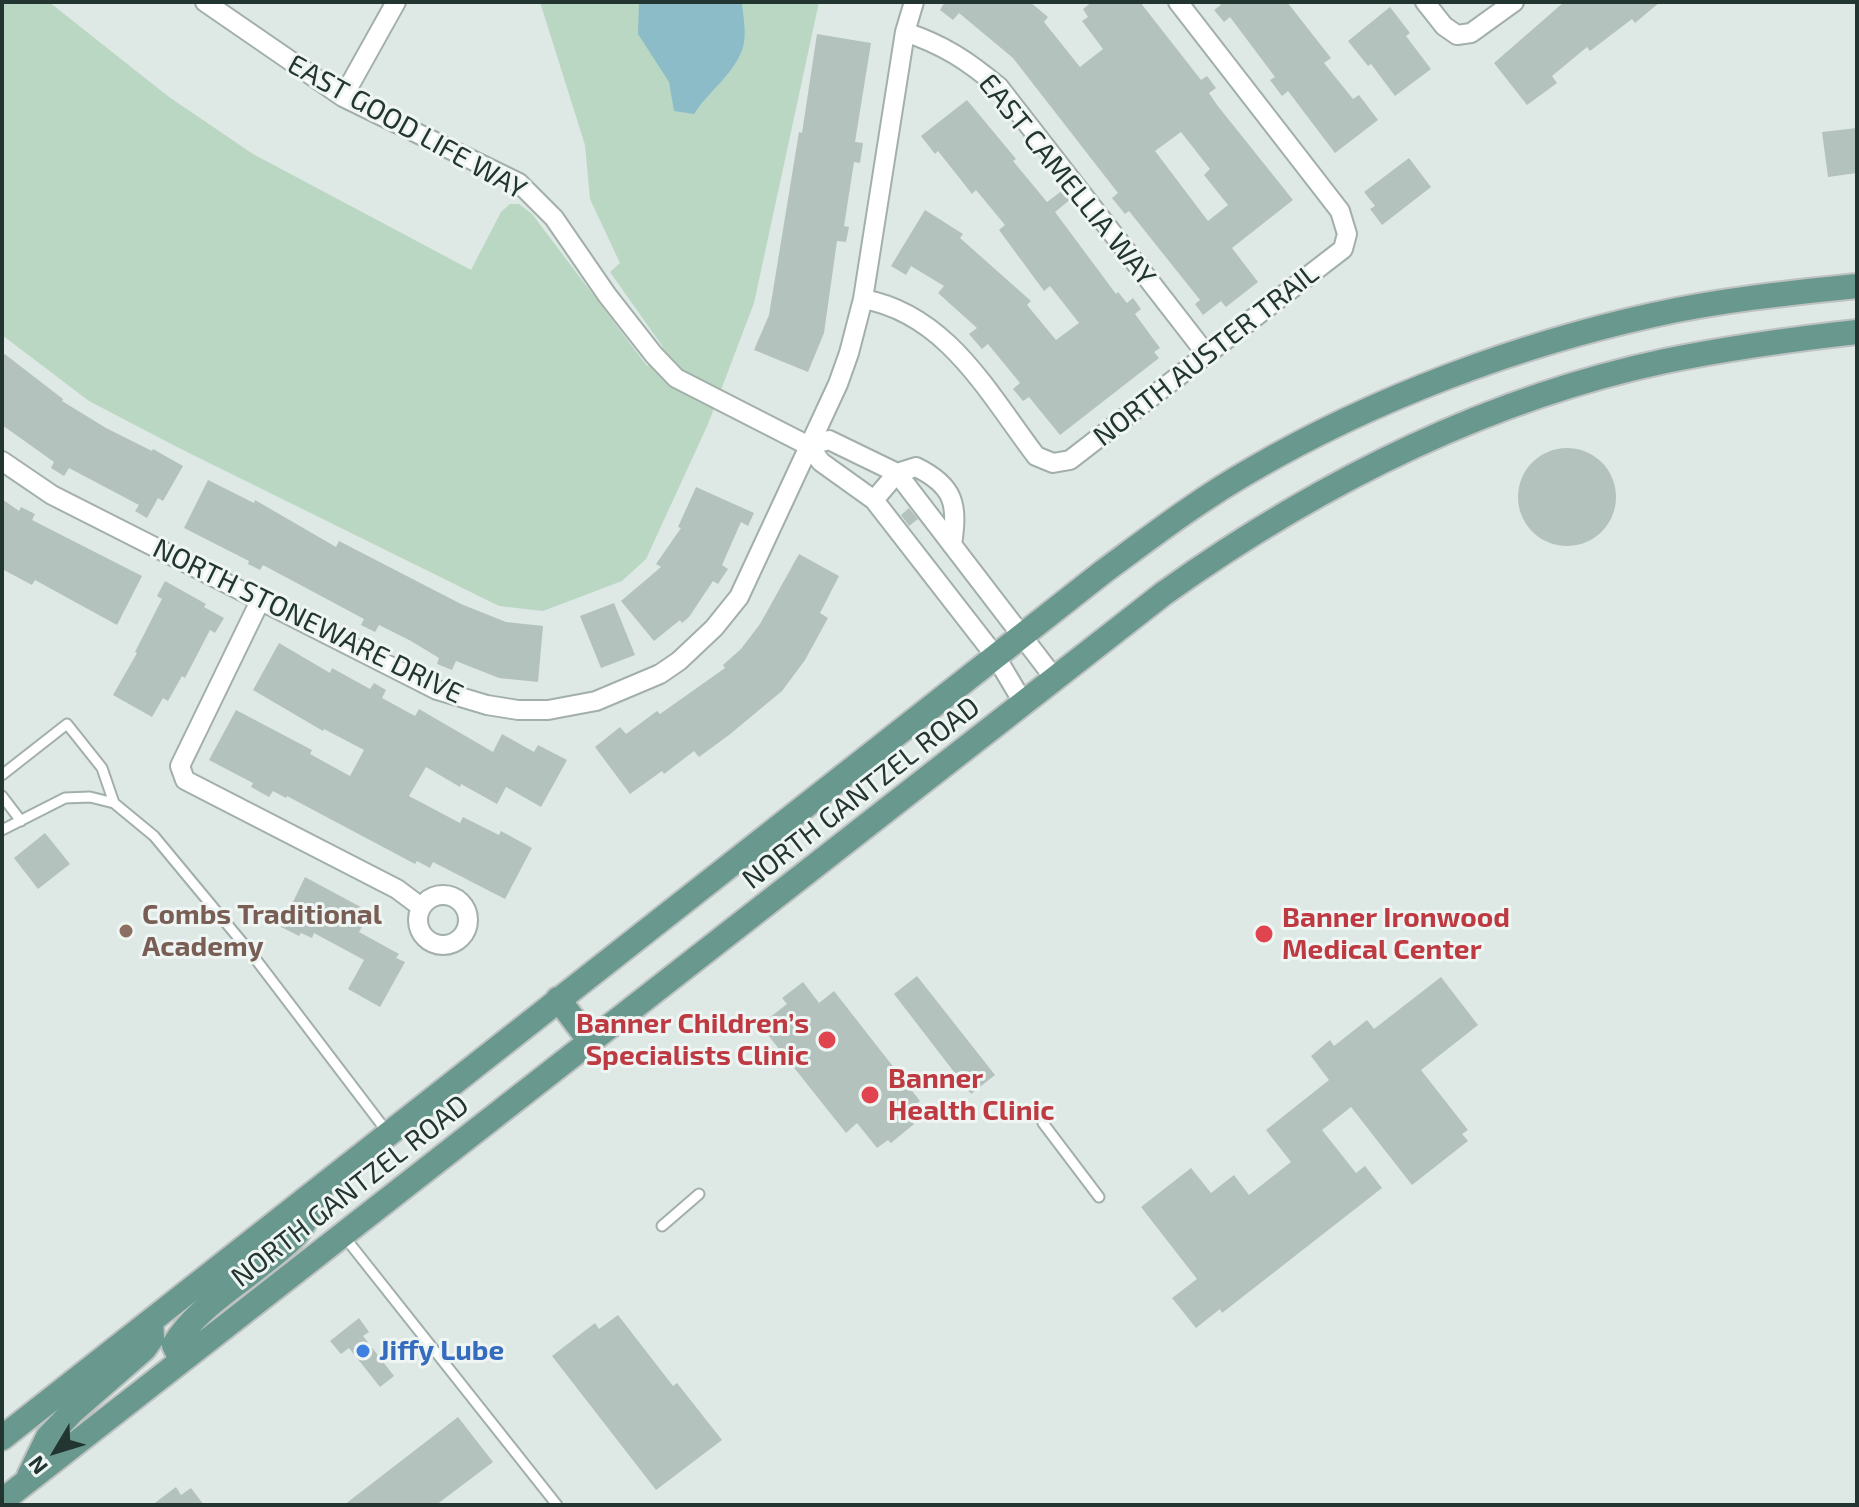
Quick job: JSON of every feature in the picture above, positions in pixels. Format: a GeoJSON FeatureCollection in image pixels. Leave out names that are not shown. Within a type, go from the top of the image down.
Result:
{"type":"FeatureCollection","features":[{"type":"Feature","properties":{"kind":"main road","name":"NORTH GANTZEL ROAD"},"geometry":{"type":"LineString","coordinates":[[2,1438],[1159,530],[1253,469],[1308,439],[1425,387],[1546,344],[1653,315],[1720,302],[1857,286]]}},
{"type":"Feature","properties":{"kind":"main road","name":"NORTH GANTZEL ROAD"},"geometry":{"type":"LineString","coordinates":[[2,1501],[1055,679],[1225,550],[1319,494],[1417,444],[1531,400],[1662,362],[1781,340],[1857,332]]}},
{"type":"Feature","properties":{"kind":"main road"},"geometry":{"type":"LineString","coordinates":[[558,999],[590,1041]]}},
{"type":"Feature","properties":{"kind":"main road"},"geometry":{"type":"LineString","coordinates":[[181,1360],[174,1349],[179,1335],[297,1234],[327,1180]]}},
{"type":"Feature","properties":{"kind":"main road"},"geometry":{"type":"LineString","coordinates":[[26,1481],[48,1437],[144,1349],[152,1338],[151,1322]]}},
{"type":"Feature","properties":{"kind":"street","name":"EAST GOOD LIFE WAY"},"geometry":{"type":"LineString","coordinates":[[205,2],[343,97],[519,183],[554,218],[607,295],[676,378],[809,446],[821,462],[874,500],[996,657],[1024,704]]}},
{"type":"Feature","properties":{"kind":"street"},"geometry":{"type":"LineString","coordinates":[[343,97],[396,2]]}},
{"type":"Feature","properties":{"kind":"street","name":"NORTH STONEWARE DRIVE"},"geometry":{"type":"LineString","coordinates":[[2,461],[52,495],[437,690],[518,710],[548,710],[596,701],[660,674],[697,646],[739,597],[842,374],[863,299],[905,32],[914,2]]}},
{"type":"Feature","properties":{"kind":"street","name":"NORTH AUSTER TRAIL"},"geometry":{"type":"LineString","coordinates":[[863,299],[887,303],[938,332],[957,352],[1036,456],[1053,463],[1070,460],[1343,249],[1347,234],[1340,211],[1178,2]]}},
{"type":"Feature","properties":{"kind":"street"},"geometry":{"type":"LineString","coordinates":[[1425,2],[1444,26],[1457,35],[1471,33],[1514,2]]}},
{"type":"Feature","properties":{"kind":"street","name":"EAST CAMELLIA WAY"},"geometry":{"type":"LineString","coordinates":[[905,32],[937,42],[973,64],[999,87],[1207,355]]}},
{"type":"Feature","properties":{"kind":"street","name":"EAST GOOD LIFE WAY"},"geometry":{"type":"LineString","coordinates":[[809,446],[829,440],[897,473],[1055,679]]}},
{"type":"Feature","properties":{"kind":"street"},"geometry":{"type":"LineString","coordinates":[[874,500],[897,473],[916,467],[934,476],[954,502],[952,545]]}},
{"type":"Feature","properties":{"kind":"street"},"geometry":{"type":"LineString","coordinates":[[260,601],[180,766],[185,780],[397,889],[421,907]]}},
{"type":"Feature","properties":{"kind":"lane"},"geometry":{"type":"LineString","coordinates":[[2,775],[67,724],[102,768],[114,803]]}},
{"type":"Feature","properties":{"kind":"lane"},"geometry":{"type":"LineString","coordinates":[[2,796],[21,821]]}},
{"type":"Feature","properties":{"kind":"lane"},"geometry":{"type":"LineString","coordinates":[[2,830],[65,798],[90,797],[114,803],[154,836],[241,941],[388,1133]]}},
{"type":"Feature","properties":{"kind":"lane"},"geometry":{"type":"LineString","coordinates":[[1043,1123],[1099,1197]]}},
{"type":"Feature","properties":{"kind":"lane"},"geometry":{"type":"LineString","coordinates":[[662,1226],[699,1194]]}},
{"type":"Feature","properties":{"kind":"lane"},"geometry":{"type":"LineString","coordinates":[[343,1235],[557,1505]]}},
{"type":"Feature","properties":{"kind":"green space"},"geometry":{"type":"Polygon","coordinates":[[[2,2],[49,2],[169,97],[253,154],[471,270],[501,212],[510,204],[519,204],[532,214],[647,366],[663,347],[610,272],[620,263],[590,199],[585,145],[540,2],[819,2],[754,303],[708,424],[646,559],[622,581],[543,611],[499,606],[89,401],[2,335],[2,2]]]}},
{"type":"Feature","properties":{"kind":"water"},"geometry":{"type":"Polygon","coordinates":[[[639,2],[742,2],[743,47],[728,73],[694,114],[674,111],[669,82],[638,34],[639,2]]]}},
{"type":"Feature","properties":{"kind":"building"},"geometry":{"type":"Polygon","coordinates":[[[945,2],[1030,2],[1048,17],[1044,22],[1080,67],[1103,49],[1082,21],[1088,17],[1083,9],[1092,2],[1140,2],[1201,80],[1207,76],[1216,88],[1209,93],[1217,105],[1293,200],[1232,248],[1258,282],[1226,307],[1221,301],[1203,315],[1195,304],[1200,300],[1129,211],[1125,214],[1112,198],[1118,193],[1013,58],[959,13],[953,20],[940,10],[945,2]],[[1181,132],[1155,151],[1208,221],[1228,205],[1204,175],[1210,169],[1181,132]]]}},
{"type":"Feature","properties":{"kind":"building"},"geometry":{"type":"Polygon","coordinates":[[[1218,2],[1287,2],[1331,58],[1324,63],[1353,99],[1359,95],[1378,120],[1335,153],[1288,91],[1282,96],[1270,80],[1275,77],[1230,17],[1224,22],[1214,10],[1221,5],[1218,2]]]}},
{"type":"Feature","properties":{"kind":"building"},"geometry":{"type":"Polygon","coordinates":[[[1564,2],[1660,2],[1635,23],[1632,19],[1590,51],[1587,47],[1552,76],[1557,83],[1527,105],[1494,63],[1564,2]]]}},
{"type":"Feature","properties":{"kind":"building"},"geometry":{"type":"Polygon","coordinates":[[[1390,7],[1410,33],[1406,36],[1431,69],[1395,96],[1371,64],[1368,66],[1348,41],[1390,7]]]}},
{"type":"Feature","properties":{"kind":"building"},"geometry":{"type":"Polygon","coordinates":[[[817,34],[871,43],[855,142],[863,143],[860,163],[854,162],[844,226],[849,227],[846,242],[837,241],[824,333],[808,372],[754,350],[769,315],[817,34]]]}},
{"type":"Feature","properties":{"kind":"building"},"geometry":{"type":"Polygon","coordinates":[[[967,100],[1047,202],[1063,190],[1071,199],[1055,212],[1116,294],[1118,292],[1127,303],[1133,298],[1141,309],[1135,314],[1160,348],[1154,352],[1159,358],[1060,435],[1029,397],[1023,401],[1013,389],[1020,383],[988,344],[982,349],[969,334],[977,328],[938,293],[944,286],[911,266],[906,275],[891,266],[925,210],[963,234],[960,238],[1031,301],[1027,305],[1056,340],[1079,323],[1050,286],[1044,291],[999,230],[1005,225],[976,190],[972,194],[938,151],[935,154],[921,136],[967,100]]]}},
{"type":"Feature","properties":{"kind":"building"},"geometry":{"type":"Polygon","coordinates":[[[1857,128],[1857,173],[1828,177],[1822,132],[1857,128]]]}},
{"type":"Feature","properties":{"kind":"building"},"geometry":{"type":"Polygon","coordinates":[[[1409,158],[1431,187],[1382,225],[1370,209],[1375,206],[1364,192],[1409,158]]]}},
{"type":"Feature","properties":{"kind":"building"},"geometry":{"type":"Polygon","coordinates":[[[2,352],[62,401],[106,428],[183,466],[163,501],[158,498],[147,518],[135,511],[139,505],[69,468],[64,476],[51,468],[54,462],[2,425],[2,352]]]}},
{"type":"Feature","properties":{"kind":"building"},"geometry":{"type":"Polygon","coordinates":[[[1567,448],[1586,452],[1602,462],[1612,478],[1616,497],[1612,516],[1602,532],[1586,542],[1567,546],[1548,542],[1532,532],[1522,516],[1518,497],[1522,478],[1532,462],[1548,452],[1567,448]]]}},
{"type":"Feature","properties":{"kind":"building"},"geometry":{"type":"Polygon","coordinates":[[[208,480],[254,503],[255,500],[336,547],[339,541],[461,604],[506,622],[543,626],[538,682],[499,678],[456,661],[452,670],[437,664],[439,658],[411,641],[379,625],[375,632],[361,625],[364,619],[263,565],[260,570],[248,564],[249,561],[184,528],[208,480]]]}},
{"type":"Feature","properties":{"kind":"building"},"geometry":{"type":"Polygon","coordinates":[[[696,487],[754,513],[748,526],[741,522],[722,565],[728,569],[718,584],[713,581],[689,617],[682,623],[680,620],[654,641],[621,601],[661,567],[656,564],[681,528],[678,527],[696,487]]]}},
{"type":"Feature","properties":{"kind":"building"},"geometry":{"type":"Polygon","coordinates":[[[2,499],[19,511],[21,507],[35,514],[32,520],[142,576],[117,625],[35,580],[32,585],[2,569],[2,499]]]}},
{"type":"Feature","properties":{"kind":"building"},"geometry":{"type":"Polygon","coordinates":[[[909,508],[918,519],[909,526],[901,515],[909,508]]]}},
{"type":"Feature","properties":{"kind":"building"},"geometry":{"type":"Polygon","coordinates":[[[799,554],[839,576],[820,613],[828,618],[805,660],[782,691],[729,735],[699,757],[694,751],[630,794],[595,747],[620,727],[626,734],[657,711],[660,714],[725,668],[723,665],[741,649],[760,624],[799,554]]]}},
{"type":"Feature","properties":{"kind":"building"},"geometry":{"type":"Polygon","coordinates":[[[165,581],[224,618],[215,633],[210,630],[185,678],[182,676],[168,701],[163,698],[152,717],[113,695],[162,599],[157,596],[165,581]]]}},
{"type":"Feature","properties":{"kind":"building"},"geometry":{"type":"Polygon","coordinates":[[[614,603],[635,655],[601,668],[580,616],[614,603]]]}},
{"type":"Feature","properties":{"kind":"building"},"geometry":{"type":"Polygon","coordinates":[[[279,643],[330,673],[332,668],[370,689],[374,683],[386,690],[382,698],[415,716],[419,709],[493,752],[502,734],[534,752],[538,745],[567,760],[541,807],[506,787],[497,804],[426,767],[409,796],[460,823],[463,817],[499,835],[501,831],[532,848],[505,899],[433,862],[430,868],[417,861],[415,864],[287,796],[273,791],[269,797],[251,787],[253,783],[209,760],[236,710],[312,750],[310,754],[350,776],[364,750],[323,731],[253,690],[279,643]]]}},
{"type":"Feature","properties":{"kind":"building"},"geometry":{"type":"Polygon","coordinates":[[[45,833],[70,864],[38,889],[14,858],[45,833]]]}},
{"type":"Feature","properties":{"kind":"building"},"geometry":{"type":"Polygon","coordinates":[[[305,877],[370,912],[359,932],[399,954],[396,958],[405,962],[380,1007],[348,989],[364,960],[314,933],[312,938],[301,933],[299,936],[281,927],[305,877]]]}},
{"type":"Feature","properties":{"kind":"building"},"geometry":{"type":"Polygon","coordinates":[[[917,976],[995,1075],[971,1094],[894,994],[917,976]]]}},
{"type":"Feature","properties":{"kind":"building"},"geometry":{"type":"Polygon","coordinates":[[[1441,977],[1478,1025],[1421,1070],[1468,1130],[1462,1134],[1468,1141],[1412,1185],[1351,1107],[1322,1130],[1356,1173],[1365,1166],[1382,1188],[1222,1313],[1220,1309],[1196,1328],[1172,1298],[1197,1279],[1141,1207],[1191,1168],[1211,1193],[1234,1175],[1249,1195],[1291,1162],[1266,1130],[1329,1080],[1311,1056],[1330,1040],[1334,1046],[1367,1020],[1374,1029],[1441,977]]]}},
{"type":"Feature","properties":{"kind":"building"},"geometry":{"type":"Polygon","coordinates":[[[803,982],[819,1003],[834,991],[920,1101],[905,1113],[914,1124],[891,1143],[888,1140],[877,1148],[857,1123],[846,1133],[760,1025],[787,1004],[782,998],[803,982]]]}},
{"type":"Feature","properties":{"kind":"building"},"geometry":{"type":"Polygon","coordinates":[[[618,1315],[673,1386],[677,1383],[722,1440],[656,1490],[552,1356],[595,1323],[599,1329],[618,1315]]]}},
{"type":"Feature","properties":{"kind":"building","name":"Jiffy Lube"},"geometry":{"type":"Polygon","coordinates":[[[359,1318],[369,1332],[363,1336],[394,1376],[380,1387],[349,1348],[341,1354],[330,1341],[359,1318]]]}},
{"type":"Feature","properties":{"kind":"building"},"geometry":{"type":"Polygon","coordinates":[[[458,1417],[493,1462],[436,1505],[344,1505],[458,1417]]]}},
{"type":"Feature","properties":{"kind":"building"},"geometry":{"type":"Polygon","coordinates":[[[176,1487],[181,1495],[191,1488],[204,1505],[152,1505],[176,1487]]]}},
{"type":"Feature","properties":{"kind":"place","name":"Combs Traditional Academy"},"geometry":{"type":"Point","coordinates":[126,931]}},
{"type":"Feature","properties":{"kind":"place","name":"Banner Ironwood Medical Center"},"geometry":{"type":"Point","coordinates":[1264,934]}},
{"type":"Feature","properties":{"kind":"place","name":"Banner Children’s Specialists Clinic"},"geometry":{"type":"Point","coordinates":[827,1040]}},
{"type":"Feature","properties":{"kind":"place","name":"Banner Health Clinic"},"geometry":{"type":"Point","coordinates":[870,1095]}},
{"type":"Feature","properties":{"kind":"place","name":"Jiffy Lube"},"geometry":{"type":"Point","coordinates":[363,1351]}}]}
